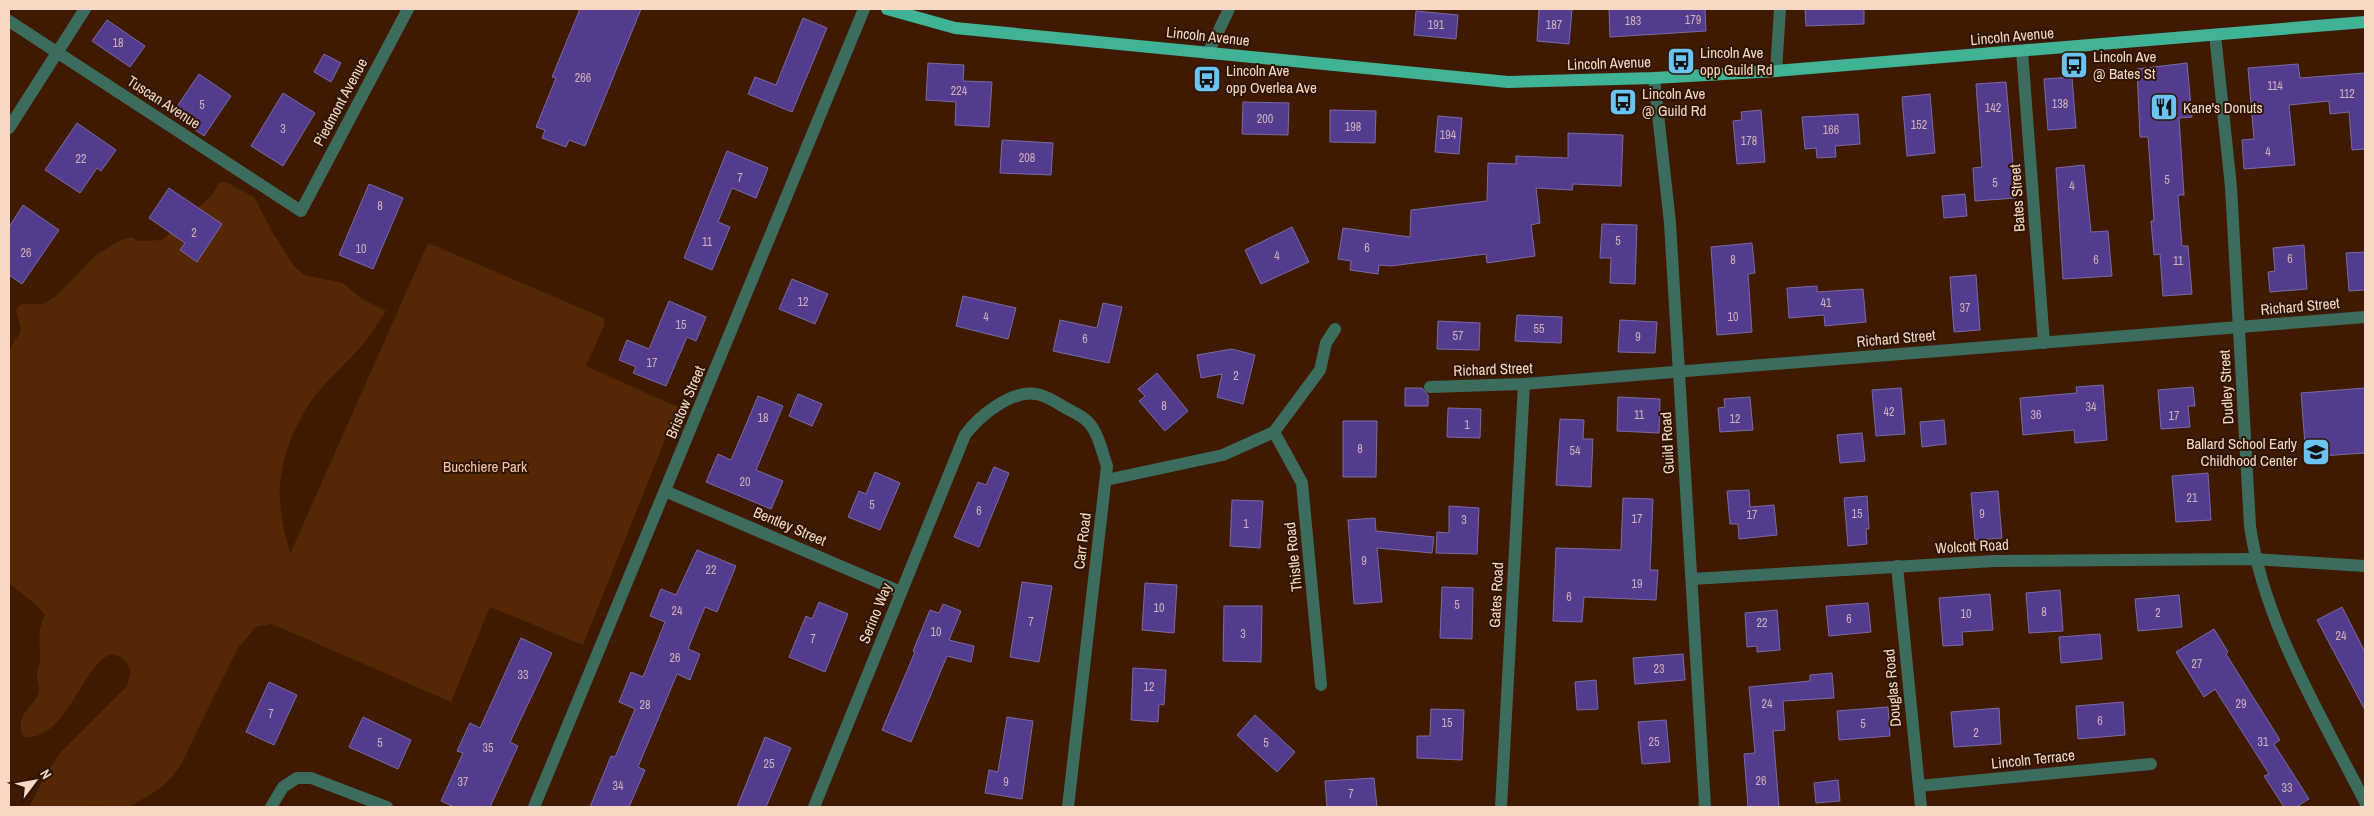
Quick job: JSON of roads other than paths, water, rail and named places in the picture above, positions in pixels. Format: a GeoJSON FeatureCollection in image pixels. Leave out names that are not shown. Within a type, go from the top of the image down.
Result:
{"type":"FeatureCollection","features":[{"type":"Feature","properties":{"kind":"main road","name":"Lincoln Avenue"},"geometry":{"type":"LineString","coordinates":[[886,9],[955,28],[1508,82],[1654,78],[1776,71],[2215,36],[2365,22]]}},
{"type":"Feature","properties":{"kind":"street"},"geometry":{"type":"LineString","coordinates":[[9,128],[85,9]]}},
{"type":"Feature","properties":{"kind":"street","name":"Piedmont Avenue"},"geometry":{"type":"LineString","coordinates":[[301,211],[408,9]]}},
{"type":"Feature","properties":{"kind":"street","name":"Bristow Street"},"geometry":{"type":"LineString","coordinates":[[534,807],[864,9]]}},
{"type":"Feature","properties":{"kind":"street"},"geometry":{"type":"LineString","coordinates":[[1208,53],[1229,9]]}},
{"type":"Feature","properties":{"kind":"street"},"geometry":{"type":"LineString","coordinates":[[1776,71],[1780,9]]}},
{"type":"Feature","properties":{"kind":"street","name":"Tuscan Avenue"},"geometry":{"type":"LineString","coordinates":[[9,21],[301,211]]}},
{"type":"Feature","properties":{"kind":"street","name":"Dudley Street"},"geometry":{"type":"LineString","coordinates":[[2215,36],[2231,187],[2250,526],[2254,559],[2276,625],[2365,802]]}},
{"type":"Feature","properties":{"kind":"street","name":"Bates Street"},"geometry":{"type":"LineString","coordinates":[[2022,51],[2044,343]]}},
{"type":"Feature","properties":{"kind":"street","name":"Guild Road"},"geometry":{"type":"LineString","coordinates":[[1654,78],[1670,223],[1705,807]]}},
{"type":"Feature","properties":{"kind":"street","name":"Richard Street"},"geometry":{"type":"LineString","coordinates":[[1430,387],[1524,384],[2365,317]]}},
{"type":"Feature","properties":{"kind":"street"},"geometry":{"type":"LineString","coordinates":[[1106,480],[1223,455],[1274,432],[1320,370],[1326,343],[1335,329]]}},
{"type":"Feature","properties":{"kind":"street","name":"Gates Road"},"geometry":{"type":"LineString","coordinates":[[1502,807],[1524,384]]}},
{"type":"Feature","properties":{"kind":"street","name":"Carr Road"},"geometry":{"type":"LineString","coordinates":[[968,432],[991,408],[1020,396],[1035,394],[1054,401],[1088,421],[1094,430],[1108,466],[1068,807]]}},
{"type":"Feature","properties":{"kind":"street","name":"Serino Way"},"geometry":{"type":"LineString","coordinates":[[814,807],[968,432]]}},
{"type":"Feature","properties":{"kind":"street","name":"Thistle Road"},"geometry":{"type":"LineString","coordinates":[[1274,432],[1302,483],[1322,685]]}},
{"type":"Feature","properties":{"kind":"street","name":"Bentley Street"},"geometry":{"type":"LineString","coordinates":[[665,491],[901,592]]}},
{"type":"Feature","properties":{"kind":"street","name":"Wolcott Road"},"geometry":{"type":"LineString","coordinates":[[1692,579],[1994,561],[2254,559],[2365,566]]}},
{"type":"Feature","properties":{"kind":"street","name":"Douglas Road"},"geometry":{"type":"LineString","coordinates":[[1897,566],[1920,807]]}},
{"type":"Feature","properties":{"kind":"street","name":"Lincoln Terrace"},"geometry":{"type":"LineString","coordinates":[[1919,786],[2151,764]]}},
{"type":"Feature","properties":{"kind":"street"},"geometry":{"type":"LineString","coordinates":[[271,807],[283,787],[297,778],[311,778],[387,807]]}},
{"type":"Feature","properties":{"kind":"place","name":"Lincoln Ave opp Guild Rd"},"geometry":{"type":"Point","coordinates":[1681,61]}},
{"type":"Feature","properties":{"kind":"place","name":"Lincoln Ave @ Bates St"},"geometry":{"type":"Point","coordinates":[2074,65]}},
{"type":"Feature","properties":{"kind":"place","name":"Lincoln Ave opp Overlea Ave"},"geometry":{"type":"Point","coordinates":[1207,79]}},
{"type":"Feature","properties":{"kind":"place","name":"Lincoln Ave @ Guild Rd"},"geometry":{"type":"Point","coordinates":[1623,102]}},
{"type":"Feature","properties":{"kind":"place","name":"Kane's Donuts"},"geometry":{"type":"Point","coordinates":[2164,107]}},
{"type":"Feature","properties":{"kind":"place","name":"Ballard School Early Childhood Center"},"geometry":{"type":"Point","coordinates":[2316,452]}},
{"type":"Feature","properties":{"kind":"park label","name":"Bucchiere Park"},"geometry":{"type":"Point","coordinates":[485,466]}}]}
